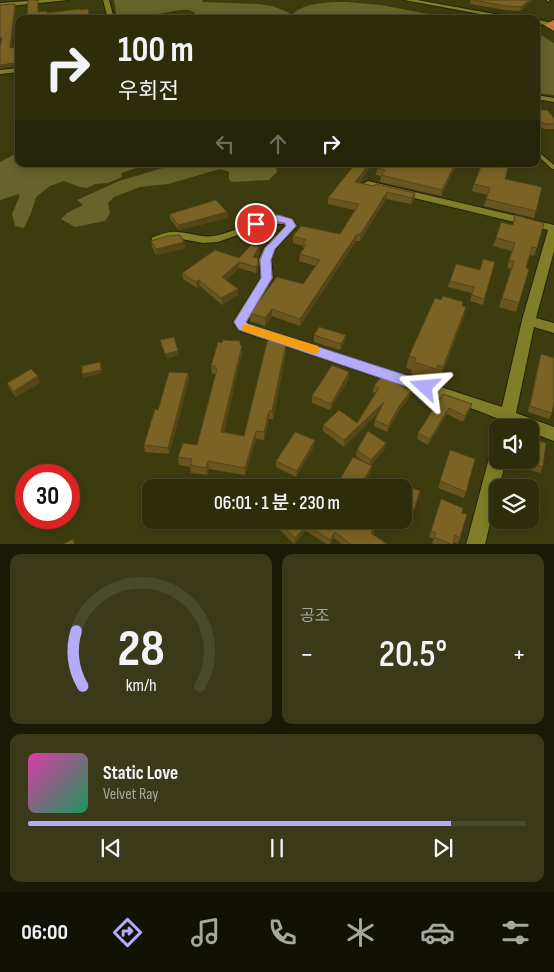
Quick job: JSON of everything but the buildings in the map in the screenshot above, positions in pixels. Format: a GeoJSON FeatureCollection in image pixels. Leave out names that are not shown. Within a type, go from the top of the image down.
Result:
{"type":"FeatureCollection","features":[{"type":"Feature","properties":{"kind":"street"},"geometry":{"type":"LineString","coordinates":[[0,5],[65,0]]}},
{"type":"Feature","properties":{"kind":"street"},"geometry":{"type":"LineString","coordinates":[[106,0],[110,15]]}},
{"type":"Feature","properties":{"kind":"street"},"geometry":{"type":"LineString","coordinates":[[407,0],[496,15]]}},
{"type":"Feature","properties":{"kind":"street"},"geometry":{"type":"LineString","coordinates":[[0,72],[15,70]]}},
{"type":"Feature","properties":{"kind":"street"},"geometry":{"type":"LineString","coordinates":[[540,98],[554,100]]}},
{"type":"Feature","properties":{"kind":"street"},"geometry":{"type":"LineString","coordinates":[[368,184],[554,228],[529,320],[508,419]]}},
{"type":"Feature","properties":{"kind":"street"},"geometry":{"type":"LineString","coordinates":[[152,241],[174,235],[207,240],[226,236],[266,219],[278,218],[289,221],[291,226],[270,248],[265,260],[267,278],[240,322],[243,327],[482,406],[501,419]]}},
{"type":"Feature","properties":{"kind":"street"},"geometry":{"type":"LineString","coordinates":[[529,320],[554,328]]}},
{"type":"Feature","properties":{"kind":"street"},"geometry":{"type":"LineString","coordinates":[[539,430],[554,434]]}},
{"type":"Feature","properties":{"kind":"street"},"geometry":{"type":"LineString","coordinates":[[475,544],[495,469]]}},
{"type":"Feature","properties":{"kind":"lane"},"geometry":{"type":"LineString","coordinates":[[540,154],[554,168]]}},
{"type":"Feature","properties":{"kind":"lane"},"geometry":{"type":"LineString","coordinates":[[545,158],[554,158]]}},
{"type":"Feature","properties":{"kind":"shaded area"},"geometry":{"type":"Polygon","coordinates":[[[114,0],[202,0],[203,2],[258,4],[272,6],[290,13],[288,15],[194,15],[195,13],[189,10],[180,10],[153,15],[116,15],[114,0]]]}},
{"type":"Feature","properties":{"kind":"shaded area"},"geometry":{"type":"Polygon","coordinates":[[[347,2],[381,5],[433,15],[292,15],[307,6],[347,2]]]}},
{"type":"Feature","properties":{"kind":"shaded area"},"geometry":{"type":"Polygon","coordinates":[[[540,34],[554,43],[554,95],[540,93],[540,34]]]}},
{"type":"Feature","properties":{"kind":"shaded area"},"geometry":{"type":"Polygon","coordinates":[[[15,154],[15,167],[140,167],[121,173],[122,177],[108,183],[95,184],[87,188],[64,181],[50,186],[36,197],[24,228],[15,226],[12,214],[19,194],[0,200],[0,162],[15,154]]]}},
{"type":"Feature","properties":{"kind":"shaded area"},"geometry":{"type":"Polygon","coordinates":[[[166,167],[276,167],[277,172],[269,180],[232,182],[229,179],[229,172],[220,169],[168,184],[140,187],[114,197],[108,203],[110,213],[105,221],[75,227],[61,219],[67,213],[83,205],[77,200],[119,181],[166,167]]]}},
{"type":"Feature","properties":{"kind":"slow traffic"},"geometry":{"type":"LineString","coordinates":[[247,328],[314,350]]}},
{"type":"Feature","properties":{"kind":"route"},"geometry":{"type":"LineString","coordinates":[[256,224],[266,219],[278,218],[289,221],[291,226],[270,248],[265,260],[267,278],[240,322],[243,327],[425,387]]}}]}
